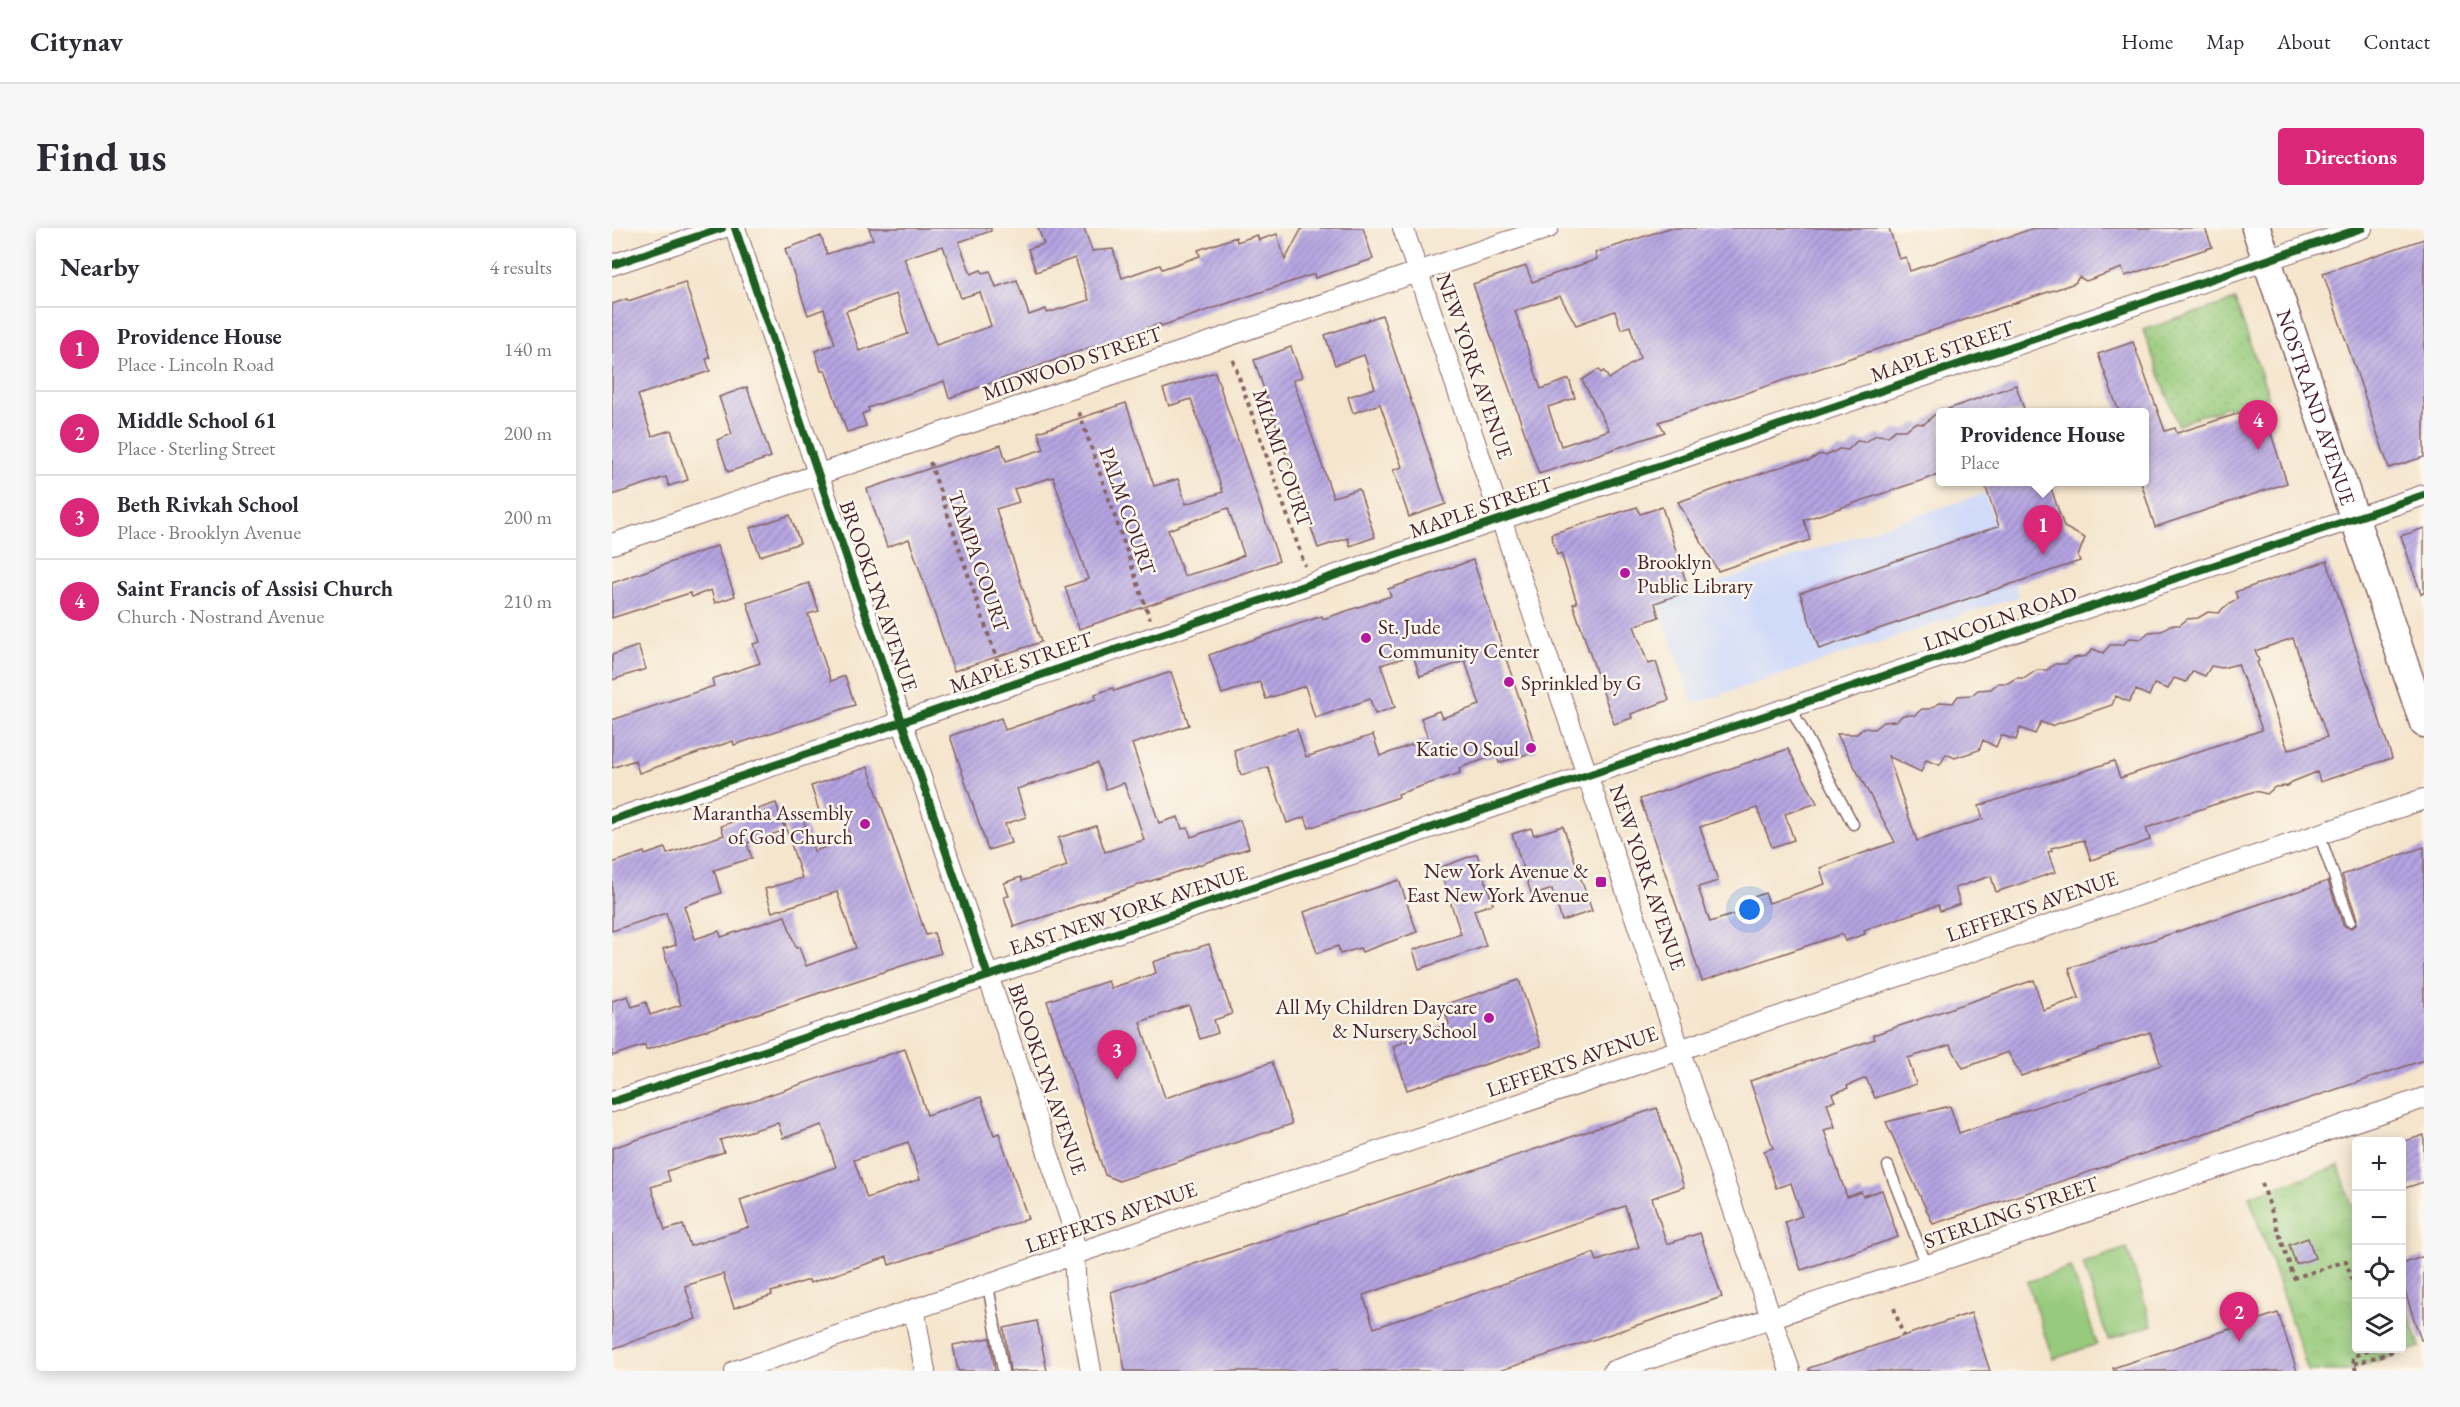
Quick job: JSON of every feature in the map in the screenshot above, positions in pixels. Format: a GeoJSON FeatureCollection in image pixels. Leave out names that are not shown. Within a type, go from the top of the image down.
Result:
{"type":"FeatureCollection","features":[{"type":"Feature","properties":{"kind":"main road","name":"NOSTRAND AVENUE"},"geometry":{"type":"LineString","coordinates":[[2256,228],[2424,723]]}},
{"type":"Feature","properties":{"kind":"street"},"geometry":{"type":"LineString","coordinates":[[612,265],[722,228]]}},
{"type":"Feature","properties":{"kind":"street","name":"BROOKLYN AVENUE"},"geometry":{"type":"LineString","coordinates":[[735,228],[1072,1224],[1076,1289],[1091,1371]]}},
{"type":"Feature","properties":{"kind":"street","name":"NEW YORK AVENUE"},"geometry":{"type":"LineString","coordinates":[[1403,228],[1771,1319],[1791,1371]]}},
{"type":"Feature","properties":{"kind":"street","name":"MIDWOOD STREET"},"geometry":{"type":"LineString","coordinates":[[612,544],[1548,228]]}},
{"type":"Feature","properties":{"kind":"street","name":"MAPLE STREET"},"geometry":{"type":"LineString","coordinates":[[612,820],[2362,228]]}},
{"type":"Feature","properties":{"kind":"street","name":"LINCOLN ROAD"},"geometry":{"type":"LineString","coordinates":[[1588,776],[2424,495]]}},
{"type":"Feature","properties":{"kind":"street","name":"EAST NEW YORK AVENUE"},"geometry":{"type":"LineString","coordinates":[[612,1102],[1588,776]]}},
{"type":"Feature","properties":{"kind":"street","name":"LEFFERTS AVENUE"},"geometry":{"type":"LineString","coordinates":[[735,1371],[2424,799]]}},
{"type":"Feature","properties":{"kind":"street","name":"STERLING STREET"},"geometry":{"type":"LineString","coordinates":[[1613,1371],[2424,1098]]}},
{"type":"Feature","properties":{"kind":"street"},"geometry":{"type":"LineString","coordinates":[[914,1309],[925,1371]]}},
{"type":"Feature","properties":{"kind":"lane"},"geometry":{"type":"LineString","coordinates":[[1791,708],[1853,824]]}},
{"type":"Feature","properties":{"kind":"lane"},"geometry":{"type":"LineString","coordinates":[[2319,834],[2350,921]]}},
{"type":"Feature","properties":{"kind":"lane"},"geometry":{"type":"LineString","coordinates":[[1888,1166],[1927,1266]]}},
{"type":"Feature","properties":{"kind":"lane"},"geometry":{"type":"LineString","coordinates":[[988,1285],[1003,1371]]}},
{"type":"Feature","properties":{"kind":"path"},"geometry":{"type":"LineString","coordinates":[[2262,1183],[2294,1278],[2346,1261],[2352,1280]]}},
{"type":"Feature","properties":{"kind":"path"},"geometry":{"type":"LineString","coordinates":[[1894,1308],[1903,1336]]}},
{"type":"Feature","properties":{"kind":"path"},"geometry":{"type":"LineString","coordinates":[[2356,1371],[2352,1358],[2366,1353]]}},
{"type":"Feature","properties":{"kind":"path"},"geometry":{"type":"LineString","coordinates":[[2354,1364],[2388,1353]]}},
{"type":"Feature","properties":{"kind":"shaded area"},"geometry":{"type":"Polygon","coordinates":[[[1985,493],[2019,596],[1693,704],[1658,602],[1985,493]]]}},
{"type":"Feature","properties":{"kind":"green space"},"geometry":{"type":"Polygon","coordinates":[[[2235,300],[2269,397],[2234,408],[2224,407],[2178,425],[2143,330],[2235,300]]]}},
{"type":"Feature","properties":{"kind":"green space"},"geometry":{"type":"Polygon","coordinates":[[[2339,1166],[2352,1207],[2352,1353],[2402,1353],[2346,1371],[2308,1371],[2249,1196],[2339,1166]]]}},
{"type":"Feature","properties":{"kind":"green space"},"geometry":{"type":"Polygon","coordinates":[[[2127,1248],[2152,1325],[2108,1340],[2083,1263],[2127,1248]]]}},
{"type":"Feature","properties":{"kind":"green space"},"geometry":{"type":"Polygon","coordinates":[[[2071,1267],[2097,1344],[2053,1359],[2027,1282],[2071,1267]]]}},
{"type":"Feature","properties":{"kind":"green space"},"geometry":{"type":"Polygon","coordinates":[[[2406,1303],[2420,1347],[2406,1352],[2406,1303]]]}},
{"type":"Feature","properties":{"kind":"building"},"geometry":{"type":"Polygon","coordinates":[[[869,228],[991,228],[991,231],[959,242],[971,274],[981,270],[983,273],[990,271],[996,287],[1017,280],[1029,315],[1046,309],[1047,313],[1089,300],[1075,258],[1036,272],[1028,249],[1044,244],[1038,228],[1084,228],[1092,251],[1113,249],[1122,278],[1160,265],[1162,269],[1200,256],[1198,250],[1236,237],[1237,242],[1257,235],[1259,240],[1277,234],[1285,260],[1302,228],[1363,228],[1373,259],[1315,278],[1314,274],[1161,326],[1160,324],[949,398],[944,381],[868,408],[869,411],[862,414],[866,426],[847,432],[825,370],[821,371],[815,351],[835,344],[824,309],[808,315],[785,249],[821,236],[827,254],[873,239],[869,228]],[[943,246],[904,258],[936,345],[991,326],[980,292],[961,298],[943,246]],[[896,294],[846,311],[859,351],[908,334],[896,294]]]}},
{"type":"Feature","properties":{"kind":"building"},"geometry":{"type":"Polygon","coordinates":[[[1669,228],[1889,228],[1899,259],[1906,257],[1910,271],[2034,228],[2205,228],[2212,247],[2125,276],[2122,268],[2086,281],[2079,277],[2075,283],[1659,422],[1665,432],[1539,474],[1473,284],[1526,266],[1532,282],[1597,259],[1595,253],[1669,228]],[[1560,296],[1515,311],[1541,389],[1569,379],[1575,398],[1548,407],[1561,446],[1609,430],[1582,380],[1599,369],[1601,373],[1604,371],[1609,379],[1640,358],[1630,326],[1621,329],[1615,311],[1576,325],[1560,296]]]}},
{"type":"Feature","properties":{"kind":"building"},"geometry":{"type":"Polygon","coordinates":[[[2424,239],[2424,457],[2389,468],[2323,273],[2424,239]]]}},
{"type":"Feature","properties":{"kind":"building"},"geometry":{"type":"Polygon","coordinates":[[[685,282],[710,358],[706,359],[710,371],[638,395],[652,436],[671,430],[688,480],[669,486],[666,477],[612,495],[612,304],[685,282]]]}},
{"type":"Feature","properties":{"kind":"building"},"geometry":{"type":"Polygon","coordinates":[[[1382,315],[1446,504],[1409,517],[1393,470],[1402,467],[1380,404],[1353,413],[1348,397],[1375,388],[1364,355],[1335,365],[1325,335],[1382,315]]]}},
{"type":"Feature","properties":{"kind":"building"},"geometry":{"type":"Polygon","coordinates":[[[2133,342],[2165,431],[2175,428],[2177,433],[2262,406],[2287,483],[2155,527],[2142,486],[2149,486],[2149,408],[2118,408],[2098,354],[2133,342]]]}},
{"type":"Feature","properties":{"kind":"building"},"geometry":{"type":"Polygon","coordinates":[[[1291,347],[1302,377],[1293,380],[1333,497],[1359,489],[1375,537],[1350,546],[1348,538],[1318,548],[1254,360],[1291,347]]]}},
{"type":"Feature","properties":{"kind":"building"},"geometry":{"type":"Polygon","coordinates":[[[1215,372],[1279,561],[1079,629],[1065,587],[1088,579],[1053,477],[1014,489],[1019,502],[996,509],[1041,642],[954,671],[909,539],[887,547],[867,489],[1001,445],[1006,461],[1044,449],[1038,432],[1126,403],[1154,486],[1178,479],[1186,504],[1223,492],[1191,399],[1169,406],[1163,389],[1215,372]],[[1228,508],[1168,530],[1184,576],[1222,565],[1244,555],[1228,508]]]}},
{"type":"Feature","properties":{"kind":"building"},"geometry":{"type":"Polygon","coordinates":[[[2016,385],[2024,408],[1951,408],[2016,385]]]}},
{"type":"Feature","properties":{"kind":"building"},"geometry":{"type":"Polygon","coordinates":[[[747,387],[771,457],[728,472],[717,440],[732,434],[719,397],[747,387]]]}},
{"type":"Feature","properties":{"kind":"building"},"geometry":{"type":"Polygon","coordinates":[[[1936,413],[1936,476],[1804,520],[1810,540],[1718,571],[1678,502],[1795,462],[1809,461],[1820,454],[1826,456],[1839,449],[1848,450],[1857,441],[1865,442],[1876,435],[1888,436],[1895,430],[1905,430],[1915,423],[1924,424],[1936,413]]]}},
{"type":"Feature","properties":{"kind":"building"},"geometry":{"type":"Polygon","coordinates":[[[1985,486],[2050,486],[2064,527],[2085,538],[2078,556],[2080,561],[1819,649],[1800,593],[1999,526],[1985,486]]]}},
{"type":"Feature","properties":{"kind":"building","name":"Brooklyn Public Library"},"geometry":{"type":"Polygon","coordinates":[[[1637,507],[1640,514],[1662,507],[1689,591],[1655,603],[1659,617],[1634,626],[1648,664],[1656,662],[1669,700],[1631,714],[1632,718],[1614,724],[1573,604],[1577,603],[1561,553],[1557,555],[1551,534],[1637,507]]]}},
{"type":"Feature","properties":{"kind":"building"},"geometry":{"type":"Polygon","coordinates":[[[790,515],[800,543],[760,556],[750,528],[790,515]]]}},
{"type":"Feature","properties":{"kind":"building"},"geometry":{"type":"Polygon","coordinates":[[[2424,528],[2424,593],[2421,594],[2401,536],[2424,528]]]}},
{"type":"Feature","properties":{"kind":"building"},"geometry":{"type":"Polygon","coordinates":[[[717,546],[735,596],[715,603],[711,590],[692,597],[690,593],[612,618],[612,583],[717,546]]]}},
{"type":"Feature","properties":{"kind":"building"},"geometry":{"type":"Polygon","coordinates":[[[1473,560],[1537,751],[1499,763],[1497,755],[1459,768],[1460,773],[1398,794],[1399,797],[1309,828],[1305,817],[1287,823],[1268,767],[1241,775],[1234,750],[1297,729],[1306,757],[1373,735],[1380,756],[1428,739],[1421,718],[1439,711],[1442,718],[1480,705],[1465,661],[1420,676],[1413,655],[1381,665],[1395,707],[1375,714],[1370,699],[1315,718],[1305,686],[1266,699],[1260,682],[1222,694],[1209,655],[1322,616],[1323,619],[1391,596],[1388,589],[1473,560]]]}},
{"type":"Feature","properties":{"kind":"building"},"geometry":{"type":"Polygon","coordinates":[[[2327,561],[2392,758],[2320,782],[2317,772],[2292,782],[2288,786],[2275,787],[2267,794],[2255,791],[2183,815],[2146,828],[2150,840],[2091,860],[2084,840],[2051,848],[2052,851],[2048,852],[2055,872],[1996,892],[1991,876],[1955,888],[1960,904],[1940,911],[1938,905],[1864,930],[1865,934],[1845,941],[1842,934],[1702,981],[1640,799],[1788,749],[1817,803],[1785,814],[1794,840],[1772,847],[1757,808],[1700,827],[1718,881],[1698,887],[1710,922],[1748,910],[1745,900],[1765,893],[1769,903],[1825,884],[1820,868],[1895,842],[1837,734],[1857,734],[1863,728],[1874,729],[1883,722],[1896,721],[1903,715],[1915,715],[1922,709],[1930,709],[1941,702],[1953,703],[1958,696],[1972,695],[1978,690],[1991,689],[1998,683],[2008,683],[2016,678],[2025,678],[2037,670],[2047,670],[2055,664],[2065,664],[2074,658],[2086,656],[2093,649],[2103,653],[2110,645],[2123,645],[2129,638],[2141,639],[2149,632],[2162,631],[2170,625],[2180,625],[2187,619],[2198,618],[2208,612],[2219,613],[2238,599],[2235,592],[2327,561]],[[2293,638],[2255,651],[2288,750],[2327,737],[2293,638]],[[2238,664],[2222,668],[2211,666],[2205,676],[2193,671],[2186,682],[2174,678],[2168,689],[2154,684],[2149,696],[2136,690],[2129,702],[2116,696],[2112,705],[2051,726],[2041,722],[2035,734],[2020,728],[2016,740],[2001,735],[1996,747],[1983,740],[1979,750],[1955,758],[1946,754],[1940,765],[1926,760],[1921,772],[1888,756],[1917,841],[1983,819],[1979,806],[2114,761],[2120,778],[2262,730],[2238,664]]]}},
{"type":"Feature","properties":{"kind":"building"},"geometry":{"type":"Polygon","coordinates":[[[809,583],[819,611],[808,614],[831,681],[845,676],[855,705],[734,745],[733,741],[639,773],[635,760],[612,768],[612,720],[714,686],[712,679],[760,663],[753,644],[760,642],[747,603],[809,583]]]}},
{"type":"Feature","properties":{"kind":"building"},"geometry":{"type":"Polygon","coordinates":[[[638,646],[646,669],[612,680],[612,655],[638,646]]]}},
{"type":"Feature","properties":{"kind":"building"},"geometry":{"type":"Polygon","coordinates":[[[1171,672],[1189,725],[1132,744],[1159,823],[1178,817],[1182,829],[1188,828],[1191,837],[1240,820],[1249,848],[1014,927],[1004,897],[1009,896],[1004,883],[1021,877],[1022,881],[1067,866],[1058,838],[1096,826],[1105,852],[1144,840],[1137,818],[1124,783],[1106,789],[1097,763],[1017,789],[1026,817],[1005,824],[1011,843],[988,850],[950,736],[1001,718],[1005,730],[1096,699],[1095,694],[1113,688],[1114,691],[1171,672]]]}},
{"type":"Feature","properties":{"kind":"building"},"geometry":{"type":"Polygon","coordinates":[[[868,767],[926,935],[934,933],[941,953],[646,1050],[645,1045],[612,1056],[612,1001],[628,996],[632,1007],[646,1002],[650,1015],[681,1005],[663,949],[676,945],[666,913],[612,931],[612,863],[644,852],[645,855],[665,848],[667,854],[724,835],[721,826],[776,803],[785,830],[747,843],[752,858],[714,870],[721,893],[684,906],[695,939],[719,931],[721,937],[785,916],[796,948],[799,947],[806,966],[856,948],[837,892],[772,912],[765,889],[802,878],[784,822],[802,816],[814,851],[851,839],[840,807],[820,814],[811,786],[868,767]]]}},
{"type":"Feature","properties":{"kind":"building"},"geometry":{"type":"Polygon","coordinates":[[[1563,826],[1592,911],[1562,921],[1552,889],[1532,896],[1512,834],[1531,828],[1534,835],[1563,826]]]}},
{"type":"Feature","properties":{"kind":"building"},"geometry":{"type":"Polygon","coordinates":[[[2424,847],[2424,1060],[1933,1224],[1886,1122],[1950,1106],[1959,1133],[2161,1065],[2150,1032],[2021,1076],[2008,1052],[1963,1068],[1950,1045],[1908,1058],[1916,1084],[1875,1098],[1866,1078],[1847,1086],[1848,1088],[1832,1094],[1835,1101],[1827,1103],[1835,1127],[1824,1130],[1847,1197],[1861,1192],[1863,1196],[1882,1190],[1898,1237],[1801,1270],[1785,1222],[1802,1216],[1791,1183],[1776,1188],[1764,1151],[1773,1148],[1750,1081],[1875,1039],[1873,1035],[2034,980],[2043,1010],[2079,998],[2069,968],[2328,881],[2343,924],[2352,928],[2356,925],[2357,919],[2342,875],[2424,847]]]}},
{"type":"Feature","properties":{"kind":"building"},"geometry":{"type":"Polygon","coordinates":[[[1477,854],[1493,904],[1474,910],[1486,946],[1419,969],[1413,950],[1461,934],[1439,868],[1477,854]]]}},
{"type":"Feature","properties":{"kind":"building"},"geometry":{"type":"Polygon","coordinates":[[[1399,880],[1417,932],[1362,952],[1360,948],[1340,954],[1338,946],[1317,953],[1304,912],[1399,880]]]}},
{"type":"Feature","properties":{"kind":"building"},"geometry":{"type":"Polygon","coordinates":[[[1209,944],[1232,1014],[1214,1020],[1218,1033],[1200,1039],[1189,1005],[1140,1022],[1165,1098],[1272,1062],[1292,1124],[1119,1181],[1105,1175],[1047,1001],[1108,981],[1111,988],[1156,973],[1153,962],[1209,944]]]}},
{"type":"Feature","properties":{"kind":"building","name":"All My Children Daycare & Nursery School"},"geometry":{"type":"Polygon","coordinates":[[[1519,980],[1541,1046],[1407,1090],[1393,1046],[1437,1031],[1436,1028],[1449,1024],[1443,1005],[1519,980]]]}},
{"type":"Feature","properties":{"kind":"building"},"geometry":{"type":"Polygon","coordinates":[[[905,1049],[927,1115],[981,1097],[994,1135],[999,1133],[1028,1219],[889,1265],[887,1257],[810,1283],[809,1280],[771,1292],[772,1295],[734,1308],[723,1274],[685,1286],[696,1319],[612,1349],[612,1148],[905,1049]],[[778,1123],[720,1140],[724,1152],[667,1171],[670,1181],[651,1187],[665,1230],[683,1225],[690,1246],[749,1227],[740,1200],[836,1167],[822,1125],[783,1138],[778,1123]],[[908,1142],[854,1160],[867,1198],[920,1179],[908,1142]]]}},
{"type":"Feature","properties":{"kind":"building"},"geometry":{"type":"Polygon","coordinates":[[[1657,1108],[1684,1187],[1652,1198],[1667,1244],[1700,1233],[1722,1297],[1499,1371],[1125,1371],[1111,1292],[1657,1108]],[[1625,1206],[1363,1295],[1374,1328],[1594,1253],[1597,1261],[1639,1247],[1625,1206]]]}},
{"type":"Feature","properties":{"kind":"building"},"geometry":{"type":"Polygon","coordinates":[[[2424,1135],[2424,1182],[2406,1188],[2406,1141],[2424,1135]]]}},
{"type":"Feature","properties":{"kind":"building"},"geometry":{"type":"Polygon","coordinates":[[[2308,1238],[2315,1258],[2296,1264],[2289,1245],[2308,1238]]]}},
{"type":"Feature","properties":{"kind":"building"},"geometry":{"type":"Polygon","coordinates":[[[2424,1256],[2424,1339],[2421,1340],[2406,1295],[2406,1263],[2424,1256]]]}},
{"type":"Feature","properties":{"kind":"building"},"geometry":{"type":"Polygon","coordinates":[[[1971,1313],[1990,1371],[1809,1371],[1809,1368],[1971,1313]]]}},
{"type":"Feature","properties":{"kind":"building"},"geometry":{"type":"Polygon","coordinates":[[[2278,1313],[2297,1371],[2114,1371],[2113,1368],[2278,1313]]]}},
{"type":"Feature","properties":{"kind":"building"},"geometry":{"type":"Polygon","coordinates":[[[1037,1321],[1047,1371],[1010,1371],[1004,1328],[1037,1321]]]}},
{"type":"Feature","properties":{"kind":"building"},"geometry":{"type":"Polygon","coordinates":[[[990,1338],[995,1371],[958,1371],[953,1345],[990,1338]]]}},
{"type":"Feature","properties":{"kind":"cycle path"},"geometry":{"type":"LineString","coordinates":[[612,265],[722,228]]}},
{"type":"Feature","properties":{"kind":"cycle path"},"geometry":{"type":"LineString","coordinates":[[735,228],[988,976]]}},
{"type":"Feature","properties":{"kind":"cycle path"},"geometry":{"type":"LineString","coordinates":[[612,820],[2362,228]]}},
{"type":"Feature","properties":{"kind":"cycle path"},"geometry":{"type":"LineString","coordinates":[[612,1102],[2424,495]]}},
{"type":"Feature","properties":{"kind":"place","name":"Saint Francis of Assisi Church"},"geometry":{"type":"Point","coordinates":[2258,450]}},
{"type":"Feature","properties":{"kind":"place","name":"Providence House"},"geometry":{"type":"Point","coordinates":[2043,555]}},
{"type":"Feature","properties":{"kind":"place","name":"Brooklyn Public Library"},"geometry":{"type":"Point","coordinates":[1625,573]}},
{"type":"Feature","properties":{"kind":"place","name":"St. Jude Community Center"},"geometry":{"type":"Point","coordinates":[1366,638]}},
{"type":"Feature","properties":{"kind":"place","name":"Sprinkled by G"},"geometry":{"type":"Point","coordinates":[1509,682]}},
{"type":"Feature","properties":{"kind":"place","name":"Katie O Soul"},"geometry":{"type":"Point","coordinates":[1531,748]}},
{"type":"Feature","properties":{"kind":"place","name":"Marantha Assembly of God Church"},"geometry":{"type":"Point","coordinates":[865,824]}},
{"type":"Feature","properties":{"kind":"place","name":"New York Avenue & East New York Avenue"},"geometry":{"type":"Point","coordinates":[1601,882]}},
{"type":"Feature","properties":{"kind":"place","name":"All My Children Daycare & Nursery School"},"geometry":{"type":"Point","coordinates":[1489,1018]}},
{"type":"Feature","properties":{"kind":"place","name":"Beth Rivkah School"},"geometry":{"type":"Point","coordinates":[1117,1080]}},
{"type":"Feature","properties":{"kind":"place","name":"Middle School 61"},"geometry":{"type":"Point","coordinates":[2239,1342]}}]}
